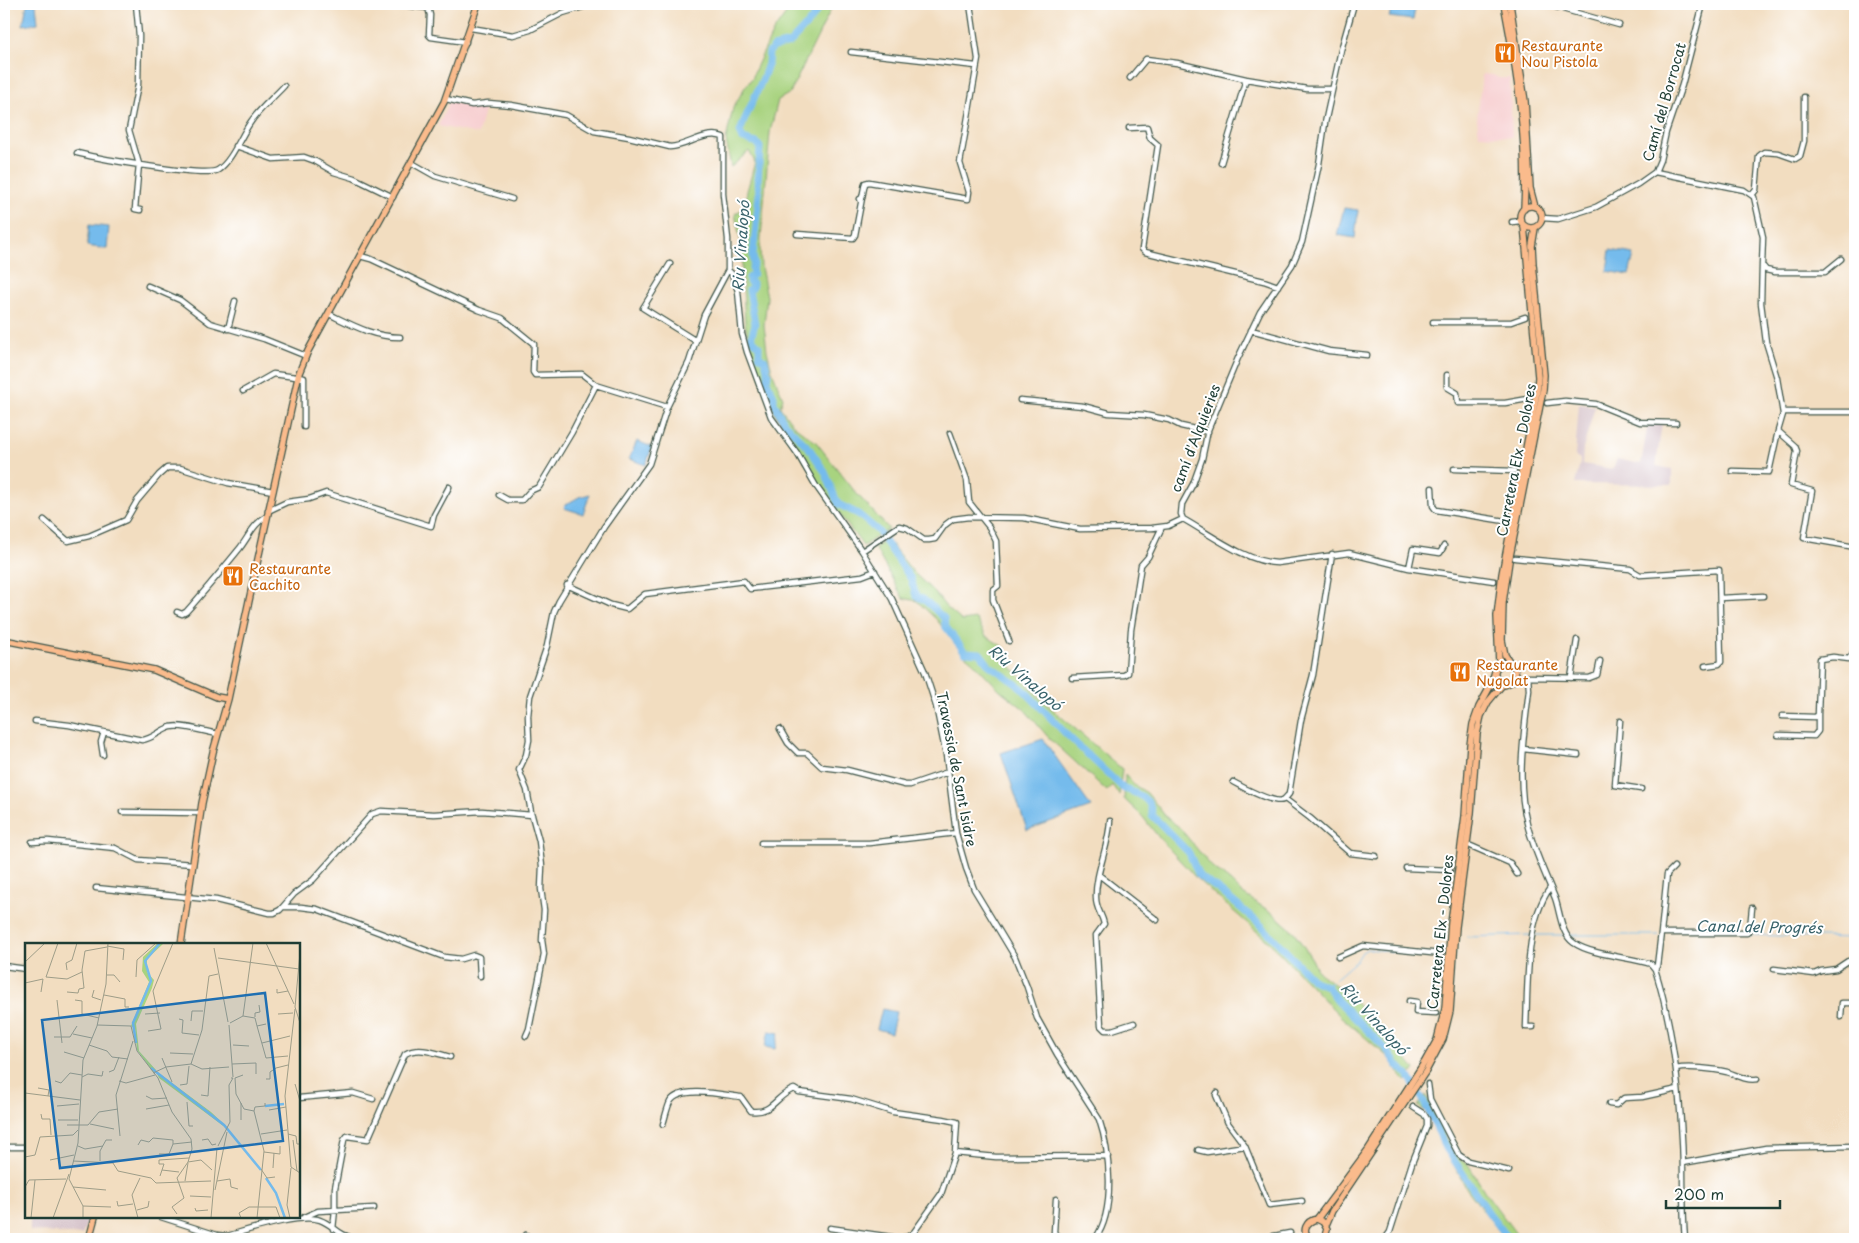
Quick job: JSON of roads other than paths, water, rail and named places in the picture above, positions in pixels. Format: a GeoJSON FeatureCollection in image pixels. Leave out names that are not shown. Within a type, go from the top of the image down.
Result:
{"type":"FeatureCollection","features":[{"type":"Feature","properties":{"kind":"main road"},"geometry":{"type":"LineString","coordinates":[[181,943],[200,813],[218,734],[228,700],[299,376],[306,356],[446,99],[478,4]]}},
{"type":"Feature","properties":{"kind":"main road"},"geometry":{"type":"LineString","coordinates":[[1504,4],[1520,103],[1524,164],[1524,209],[1520,215],[1522,224],[1535,228],[1539,225],[1542,218],[1541,213],[1535,208],[1529,207],[1524,209]]}},
{"type":"Feature","properties":{"kind":"main road"},"geometry":{"type":"LineString","coordinates":[[1510,4],[1525,101],[1530,188],[1535,208]]}},
{"type":"Feature","properties":{"kind":"main road","name":"Carretera Elx - Dolores"},"geometry":{"type":"LineString","coordinates":[[1499,664],[1497,616],[1502,574],[1537,391],[1538,377],[1522,224]]}},
{"type":"Feature","properties":{"kind":"main road","name":"Carretera Elx - Dolores"},"geometry":{"type":"LineString","coordinates":[[1511,664],[1505,655],[1502,640],[1503,602],[1543,390],[1544,375],[1533,264],[1532,246],[1535,228]]}},
{"type":"Feature","properties":{"kind":"main road"},"geometry":{"type":"LineString","coordinates":[[4,640],[154,670],[228,700]]}},
{"type":"Feature","properties":{"kind":"main road"},"geometry":{"type":"LineString","coordinates":[[1499,664],[1511,664],[1516,670],[1516,677],[1508,684],[1502,684],[1497,681],[1495,670],[1499,664]]}},
{"type":"Feature","properties":{"kind":"main road","name":"Carretera Elx - Dolores"},"geometry":{"type":"LineString","coordinates":[[1423,1070],[1437,1040],[1445,1009],[1451,923],[1465,816],[1471,734],[1478,711],[1495,674]]}},
{"type":"Feature","properties":{"kind":"main road","name":"Carretera Elx - Dolores"},"geometry":{"type":"LineString","coordinates":[[1322,1239],[1327,1232],[1326,1225],[1332,1211],[1443,1039],[1450,1011],[1456,927],[1472,806],[1477,734],[1481,716],[1488,702],[1502,684]]}},
{"type":"Feature","properties":{"kind":"main road","name":"Carretera Elx - Dolores"},"geometry":{"type":"LineString","coordinates":[[1307,1238],[1306,1225],[1310,1221],[1317,1219],[1405,1098]]}},
{"type":"Feature","properties":{"kind":"main road"},"geometry":{"type":"LineString","coordinates":[[89,1239],[95,1218]]}},
{"type":"Feature","properties":{"kind":"main road"},"geometry":{"type":"LineString","coordinates":[[1317,1219],[1326,1225]]}},
{"type":"Feature","properties":{"kind":"street"},"geometry":{"type":"LineString","coordinates":[[136,4],[138,85],[129,130],[139,164],[135,209],[140,210]]}},
{"type":"Feature","properties":{"kind":"street"},"geometry":{"type":"LineString","coordinates":[[394,4],[428,8],[430,15],[429,35],[466,42]]}},
{"type":"Feature","properties":{"kind":"street"},"geometry":{"type":"LineString","coordinates":[[796,234],[853,238],[856,235],[863,186],[869,182],[968,199],[968,192],[960,163],[978,59],[970,4]]}},
{"type":"Feature","properties":{"kind":"street","name":"camí d'Alquieries"},"geometry":{"type":"LineString","coordinates":[[1183,519],[1181,514],[1182,504],[1193,484],[1202,459],[1208,432],[1238,358],[1260,312],[1292,265],[1302,242],[1319,164],[1332,89],[1354,4]]}},
{"type":"Feature","properties":{"kind":"street"},"geometry":{"type":"LineString","coordinates":[[1545,4],[1619,25]]}},
{"type":"Feature","properties":{"kind":"street","name":"Camí del Borrocat"},"geometry":{"type":"LineString","coordinates":[[1542,218],[1558,219],[1596,207],[1638,184],[1655,172],[1682,85],[1703,4]]}},
{"type":"Feature","properties":{"kind":"street"},"geometry":{"type":"LineString","coordinates":[[471,28],[513,35],[530,30],[563,14],[583,7]]}},
{"type":"Feature","properties":{"kind":"street"},"geometry":{"type":"LineString","coordinates":[[851,52],[976,66]]}},
{"type":"Feature","properties":{"kind":"street"},"geometry":{"type":"LineString","coordinates":[[1130,78],[1146,59],[1184,64],[1246,79],[1307,89],[1332,89]]}},
{"type":"Feature","properties":{"kind":"street"},"geometry":{"type":"LineString","coordinates":[[1221,163],[1246,79]]}},
{"type":"Feature","properties":{"kind":"street"},"geometry":{"type":"LineString","coordinates":[[77,153],[182,171],[214,172],[220,169],[251,121],[284,86]]}},
{"type":"Feature","properties":{"kind":"street"},"geometry":{"type":"LineString","coordinates":[[1752,195],[1756,190],[1759,156],[1764,152],[1778,153],[1795,160],[1800,156],[1804,141],[1804,96]]}},
{"type":"Feature","properties":{"kind":"street","name":"Travessia de Sant Isidre"},"geometry":{"type":"LineString","coordinates":[[446,99],[472,104],[511,105],[566,115],[594,132],[629,137],[670,147],[677,147],[711,134],[723,137],[723,194],[728,239],[728,270],[732,274],[738,291],[742,334],[747,352],[772,417],[892,599],[925,672],[936,706],[948,772],[956,833],[974,889],[1015,957],[1037,1018],[1057,1054],[1099,1119],[1108,1156],[1109,1176],[1105,1219],[1095,1239]]}},
{"type":"Feature","properties":{"kind":"street"},"geometry":{"type":"LineString","coordinates":[[1128,128],[1147,127],[1150,138],[1158,145],[1142,249],[1145,252],[1278,286]]}},
{"type":"Feature","properties":{"kind":"street"},"geometry":{"type":"LineString","coordinates":[[236,146],[273,159],[304,157],[393,197]]}},
{"type":"Feature","properties":{"kind":"street"},"geometry":{"type":"LineString","coordinates":[[412,163],[435,176],[512,199]]}},
{"type":"Feature","properties":{"kind":"street"},"geometry":{"type":"LineString","coordinates":[[1655,172],[1744,190],[1754,197],[1763,237],[1761,303],[1766,342],[1777,378],[1783,412],[1769,472],[1732,471]]}},
{"type":"Feature","properties":{"kind":"street"},"geometry":{"type":"LineString","coordinates":[[1512,222],[1522,224]]}},
{"type":"Feature","properties":{"kind":"street"},"geometry":{"type":"LineString","coordinates":[[360,256],[372,259],[479,310],[502,318],[534,344],[533,372],[535,375],[582,374],[596,386],[667,407]]}},
{"type":"Feature","properties":{"kind":"street"},"geometry":{"type":"LineString","coordinates":[[1762,265],[1766,270],[1776,272],[1825,272],[1841,259]]}},
{"type":"Feature","properties":{"kind":"street"},"geometry":{"type":"LineString","coordinates":[[670,264],[643,308],[696,341]]}},
{"type":"Feature","properties":{"kind":"street"},"geometry":{"type":"LineString","coordinates":[[526,1036],[544,954],[542,940],[544,919],[541,889],[542,857],[527,790],[520,770],[529,740],[529,705],[533,687],[551,633],[554,612],[567,585],[604,527],[649,464],[667,407],[689,362],[704,315],[728,270]]}},
{"type":"Feature","properties":{"kind":"street"},"geometry":{"type":"LineString","coordinates":[[148,286],[180,300],[210,323],[264,339],[306,356]]}},
{"type":"Feature","properties":{"kind":"street"},"geometry":{"type":"LineString","coordinates":[[228,329],[235,300]]}},
{"type":"Feature","properties":{"kind":"street"},"geometry":{"type":"LineString","coordinates":[[329,314],[363,331],[385,337],[400,337]]}},
{"type":"Feature","properties":{"kind":"street"},"geometry":{"type":"LineString","coordinates":[[1433,322],[1511,322],[1525,317]]}},
{"type":"Feature","properties":{"kind":"street"},"geometry":{"type":"LineString","coordinates":[[1251,330],[1329,351],[1367,355]]}},
{"type":"Feature","properties":{"kind":"street"},"geometry":{"type":"LineString","coordinates":[[244,391],[273,374],[304,378],[304,427]]}},
{"type":"Feature","properties":{"kind":"street"},"geometry":{"type":"LineString","coordinates":[[1447,375],[1447,387],[1457,393],[1458,403],[1505,403],[1528,399]]}},
{"type":"Feature","properties":{"kind":"street"},"geometry":{"type":"LineString","coordinates":[[499,495],[508,500],[522,500],[530,491],[539,487],[572,432],[596,386]]}},
{"type":"Feature","properties":{"kind":"street"},"geometry":{"type":"LineString","coordinates":[[1020,400],[1083,406],[1109,413],[1144,415],[1169,420],[1181,426],[1208,432]]}},
{"type":"Feature","properties":{"kind":"street"},"geometry":{"type":"LineString","coordinates":[[1547,403],[1564,401],[1596,404],[1640,422],[1676,424]]}},
{"type":"Feature","properties":{"kind":"street"},"geometry":{"type":"LineString","coordinates":[[1783,412],[1855,412]]}},
{"type":"Feature","properties":{"kind":"street"},"geometry":{"type":"LineString","coordinates":[[1778,431],[1798,451],[1791,485],[1812,491],[1804,538],[1855,547]]}},
{"type":"Feature","properties":{"kind":"street"},"geometry":{"type":"LineString","coordinates":[[950,433],[966,480],[969,502],[989,527],[996,541],[998,586],[993,590],[993,600],[1009,641]]}},
{"type":"Feature","properties":{"kind":"street"},"geometry":{"type":"LineString","coordinates":[[44,520],[68,541],[89,536],[126,520],[141,495],[159,475],[167,468],[172,467],[228,483],[273,491]]}},
{"type":"Feature","properties":{"kind":"street"},"geometry":{"type":"LineString","coordinates":[[1454,469],[1514,471]]}},
{"type":"Feature","properties":{"kind":"street"},"geometry":{"type":"LineString","coordinates":[[177,612],[182,614],[186,612],[211,584],[248,538],[258,521],[287,502],[309,499],[326,493],[431,526],[434,515],[449,487]]}},
{"type":"Feature","properties":{"kind":"street"},"geometry":{"type":"LineString","coordinates":[[1432,488],[1433,506],[1436,510],[1505,521]]}},
{"type":"Feature","properties":{"kind":"street"},"geometry":{"type":"LineString","coordinates":[[862,551],[898,526],[902,526],[924,540],[935,539],[952,519],[981,517],[1024,518],[1074,529],[1162,527],[1183,519],[1258,560],[1268,563],[1349,553],[1409,568],[1494,581]]}},
{"type":"Feature","properties":{"kind":"street"},"geometry":{"type":"LineString","coordinates":[[1072,678],[1124,675],[1128,673],[1131,630],[1141,565],[1148,557],[1162,527]]}},
{"type":"Feature","properties":{"kind":"street"},"geometry":{"type":"LineString","coordinates":[[1409,568],[1412,549],[1440,553],[1444,546]]}},
{"type":"Feature","properties":{"kind":"street"},"geometry":{"type":"LineString","coordinates":[[1233,782],[1252,793],[1279,801],[1285,799],[1288,794],[1301,720],[1313,674],[1332,554]]}},
{"type":"Feature","properties":{"kind":"street"},"geometry":{"type":"LineString","coordinates":[[1515,558],[1630,569],[1640,575],[1719,570],[1721,662],[1705,666]]}},
{"type":"Feature","properties":{"kind":"street"},"geometry":{"type":"LineString","coordinates":[[567,585],[611,605],[627,609],[644,594],[744,582],[750,589],[862,576],[875,571]]}},
{"type":"Feature","properties":{"kind":"street"},"geometry":{"type":"LineString","coordinates":[[1720,598],[1763,596]]}},
{"type":"Feature","properties":{"kind":"street"},"geometry":{"type":"LineString","coordinates":[[1571,678],[1577,640]]}},
{"type":"Feature","properties":{"kind":"street"},"geometry":{"type":"LineString","coordinates":[[1778,735],[1814,736],[1818,731],[1820,660],[1833,657],[1849,658],[1855,650]]}},
{"type":"Feature","properties":{"kind":"street"},"geometry":{"type":"LineString","coordinates":[[1600,661],[1597,675],[1589,678],[1528,677],[1529,690],[1521,782],[1527,823],[1566,934],[1575,944],[1651,964],[1655,969],[1676,1069],[1683,1163],[1685,1239]]}},
{"type":"Feature","properties":{"kind":"street"},"geometry":{"type":"LineString","coordinates":[[1782,716],[1815,717],[1818,715]]}},
{"type":"Feature","properties":{"kind":"street"},"geometry":{"type":"LineString","coordinates":[[35,721],[69,725],[142,740],[149,739],[170,727],[218,734]]}},
{"type":"Feature","properties":{"kind":"street"},"geometry":{"type":"LineString","coordinates":[[1620,721],[1614,785],[1641,789]]}},
{"type":"Feature","properties":{"kind":"street"},"geometry":{"type":"LineString","coordinates":[[780,729],[788,743],[798,753],[807,753],[822,766],[905,785],[948,772]]}},
{"type":"Feature","properties":{"kind":"street"},"geometry":{"type":"LineString","coordinates":[[103,755],[101,742],[104,732]]}},
{"type":"Feature","properties":{"kind":"street"},"geometry":{"type":"LineString","coordinates":[[1523,749],[1578,754]]}},
{"type":"Feature","properties":{"kind":"street"},"geometry":{"type":"LineString","coordinates":[[1285,799],[1350,853],[1376,856]]}},
{"type":"Feature","properties":{"kind":"street"},"geometry":{"type":"LineString","coordinates":[[96,888],[216,900],[274,913],[283,907],[294,894],[313,880],[372,814],[380,811],[434,814],[482,811],[532,815]]}},
{"type":"Feature","properties":{"kind":"street"},"geometry":{"type":"LineString","coordinates":[[122,812],[200,813]]}},
{"type":"Feature","properties":{"kind":"street"},"geometry":{"type":"LineString","coordinates":[[1110,821],[1096,896],[1097,908],[1102,915],[1104,924],[1096,935],[1101,1026],[1104,1030],[1112,1030],[1134,1023]]}},
{"type":"Feature","properties":{"kind":"street"},"geometry":{"type":"LineString","coordinates":[[762,843],[869,843],[956,833]]}},
{"type":"Feature","properties":{"kind":"street"},"geometry":{"type":"LineString","coordinates":[[32,842],[48,841],[115,848],[138,860],[193,864]]}},
{"type":"Feature","properties":{"kind":"street"},"geometry":{"type":"LineString","coordinates":[[1471,846],[1510,863],[1517,874]]}},
{"type":"Feature","properties":{"kind":"street"},"geometry":{"type":"LineString","coordinates":[[1655,969],[1662,933],[1667,874],[1674,867]]}},
{"type":"Feature","properties":{"kind":"street"},"geometry":{"type":"LineString","coordinates":[[1406,868],[1450,870]]}},
{"type":"Feature","properties":{"kind":"street"},"geometry":{"type":"LineString","coordinates":[[1099,875],[1156,920]]}},
{"type":"Feature","properties":{"kind":"street"},"geometry":{"type":"LineString","coordinates":[[1533,1027],[1526,1027],[1533,936],[1537,915],[1550,888]]}},
{"type":"Feature","properties":{"kind":"street"},"geometry":{"type":"LineString","coordinates":[[283,907],[317,909],[444,957],[461,959],[474,955],[479,957],[480,976]]}},
{"type":"Feature","properties":{"kind":"street"},"geometry":{"type":"LineString","coordinates":[[1662,933],[1747,933],[1750,928],[1752,908]]}},
{"type":"Feature","properties":{"kind":"street"},"geometry":{"type":"LineString","coordinates":[[1338,957],[1363,946],[1441,954]]}},
{"type":"Feature","properties":{"kind":"street"},"geometry":{"type":"LineString","coordinates":[[1774,969],[1814,974],[1821,970],[1836,969],[1848,961],[1855,962]]}},
{"type":"Feature","properties":{"kind":"street"},"geometry":{"type":"LineString","coordinates":[[4,966],[25,969]]}},
{"type":"Feature","properties":{"kind":"street"},"geometry":{"type":"LineString","coordinates":[[1409,1001],[1417,1002],[1416,1012],[1436,1013]]}},
{"type":"Feature","properties":{"kind":"street"},"geometry":{"type":"LineString","coordinates":[[1841,1016],[1842,1003],[1855,1003]]}},
{"type":"Feature","properties":{"kind":"street"},"geometry":{"type":"LineString","coordinates":[[333,1229],[335,1188],[344,1140],[347,1136],[368,1138],[405,1054],[418,1049],[450,1057]]}},
{"type":"Feature","properties":{"kind":"street"},"geometry":{"type":"LineString","coordinates":[[1676,1069],[1685,1068],[1725,1072],[1750,1080],[1757,1079]]}},
{"type":"Feature","properties":{"kind":"street"},"geometry":{"type":"LineString","coordinates":[[1428,1084],[1430,1099],[1459,1155],[1468,1161],[1509,1172]]}},
{"type":"Feature","properties":{"kind":"street"},"geometry":{"type":"LineString","coordinates":[[662,1124],[670,1102],[678,1094],[691,1091],[741,1097],[751,1111],[756,1112],[766,1110],[788,1091],[794,1089],[799,1092],[851,1099],[893,1112],[943,1118],[957,1122],[955,1153],[941,1194],[914,1232],[907,1237],[898,1238],[830,1228]]}},
{"type":"Feature","properties":{"kind":"street"},"geometry":{"type":"LineString","coordinates":[[1609,1104],[1616,1105],[1624,1098],[1642,1097],[1678,1089]]}},
{"type":"Feature","properties":{"kind":"street"},"geometry":{"type":"LineString","coordinates":[[300,1098],[353,1093],[373,1099]]}},
{"type":"Feature","properties":{"kind":"street"},"geometry":{"type":"LineString","coordinates":[[1218,1093],[1216,1095],[1228,1123],[1245,1146],[1269,1205],[1302,1201]]}},
{"type":"Feature","properties":{"kind":"street"},"geometry":{"type":"LineString","coordinates":[[1385,1239],[1390,1232],[1412,1163],[1427,1126],[1427,1119],[1424,1114],[1413,1108]]}},
{"type":"Feature","properties":{"kind":"street"},"geometry":{"type":"LineString","coordinates":[[1198,1150],[1207,1152],[1245,1146]]}},
{"type":"Feature","properties":{"kind":"street"},"geometry":{"type":"LineString","coordinates":[[1683,1163],[1766,1148],[1855,1146]]}},
{"type":"Feature","properties":{"kind":"street"},"geometry":{"type":"LineString","coordinates":[[4,1147],[25,1147]]}},
{"type":"Feature","properties":{"kind":"street"},"geometry":{"type":"LineString","coordinates":[[955,1153],[996,1157],[1108,1156]]}},
{"type":"Feature","properties":{"kind":"street"},"geometry":{"type":"LineString","coordinates":[[1056,1199],[1054,1232],[1057,1236],[1077,1239]]}},
{"type":"Feature","properties":{"kind":"street"},"geometry":{"type":"LineString","coordinates":[[300,1219],[318,1211],[374,1208]]}},
{"type":"Feature","properties":{"kind":"street"},"geometry":{"type":"LineString","coordinates":[[164,1218],[217,1235],[228,1236],[300,1219],[313,1218],[322,1220],[340,1234],[357,1239]]}},
{"type":"Feature","properties":{"kind":"street"},"geometry":{"type":"LineString","coordinates":[[1258,1239],[1290,1233]]}},
{"type":"Feature","properties":{"kind":"water"},"geometry":{"type":"Polygon","coordinates":[[[27,4],[36,4],[38,23],[23,25],[27,4]]]}},
{"type":"Feature","properties":{"kind":"water"},"geometry":{"type":"Polygon","coordinates":[[[1394,4],[1416,4],[1413,20],[1389,17],[1394,4]]]}},
{"type":"Feature","properties":{"kind":"water"},"geometry":{"type":"Polygon","coordinates":[[[1344,208],[1358,210],[1355,238],[1337,235],[1344,208]]]}},
{"type":"Feature","properties":{"kind":"water"},"geometry":{"type":"Polygon","coordinates":[[[89,225],[109,227],[107,249],[87,246],[89,225]]]}},
{"type":"Feature","properties":{"kind":"water"},"geometry":{"type":"Polygon","coordinates":[[[1610,250],[1634,254],[1629,275],[1607,271],[1610,250]]]}},
{"type":"Feature","properties":{"kind":"water"},"geometry":{"type":"Polygon","coordinates":[[[637,441],[652,447],[646,465],[629,459],[637,441]]]}},
{"type":"Feature","properties":{"kind":"water"},"geometry":{"type":"Polygon","coordinates":[[[590,494],[583,514],[564,508],[565,505],[579,497],[590,494]]]}},
{"type":"Feature","properties":{"kind":"water"},"geometry":{"type":"Polygon","coordinates":[[[1043,739],[1091,807],[1027,830],[1001,753],[1043,739]]]}},
{"type":"Feature","properties":{"kind":"water"},"geometry":{"type":"Polygon","coordinates":[[[882,1009],[896,1012],[891,1033],[877,1029],[882,1009]]]}},
{"type":"Feature","properties":{"kind":"water"},"geometry":{"type":"Polygon","coordinates":[[[769,1031],[779,1033],[775,1049],[765,1047],[769,1031]]]}},
{"type":"Feature","properties":{"kind":"waterway","name":"Riu Vinalopó"},"geometry":{"type":"LineString","coordinates":[[821,4],[812,19],[790,43],[774,47],[769,52],[768,64],[763,78],[740,132],[743,139],[757,143],[760,147],[754,264],[752,268],[753,274],[749,278],[749,282],[753,284],[749,290],[755,324],[751,338],[759,346],[759,356],[765,360],[768,374],[767,381],[774,396],[774,403],[785,424],[809,448],[825,472],[838,504],[858,514],[878,531],[911,579],[916,596],[944,618],[945,626],[965,652],[980,653],[989,665],[1022,688],[1067,735],[1124,789],[1139,795],[1147,801],[1152,809],[1152,815],[1189,853],[1199,876],[1218,889],[1261,925],[1314,981],[1327,986],[1338,1001],[1387,1050],[1397,1065],[1408,1075],[1423,1100],[1446,1148],[1489,1213],[1509,1239]]}},
{"type":"Feature","properties":{"kind":"waterway","name":"Canal del Progrés"},"geometry":{"type":"LineString","coordinates":[[1467,937],[1531,935]]}},
{"type":"Feature","properties":{"kind":"waterway","name":"Canal del Progrés"},"geometry":{"type":"LineString","coordinates":[[1535,935],[1563,935]]}},
{"type":"Feature","properties":{"kind":"waterway","name":"Canal del Progrés"},"geometry":{"type":"LineString","coordinates":[[1570,935],[1659,935]]}},
{"type":"Feature","properties":{"kind":"waterway","name":"Canal del Progrés"},"geometry":{"type":"LineString","coordinates":[[1749,935],[1855,938]]}},
{"type":"Feature","properties":{"kind":"waterway","name":"Canal del Progrés"},"geometry":{"type":"LineString","coordinates":[[1327,986],[1367,949],[1407,953]]}},
{"type":"Feature","properties":{"kind":"place","name":"Restaurante Nou Pistola"},"geometry":{"type":"Point","coordinates":[1505,53]}},
{"type":"Feature","properties":{"kind":"place","name":"Restaurante Cachito"},"geometry":{"type":"Point","coordinates":[233,576]}},
{"type":"Feature","properties":{"kind":"place","name":"Restaurante Nugolat"},"geometry":{"type":"Point","coordinates":[1460,672]}}]}
